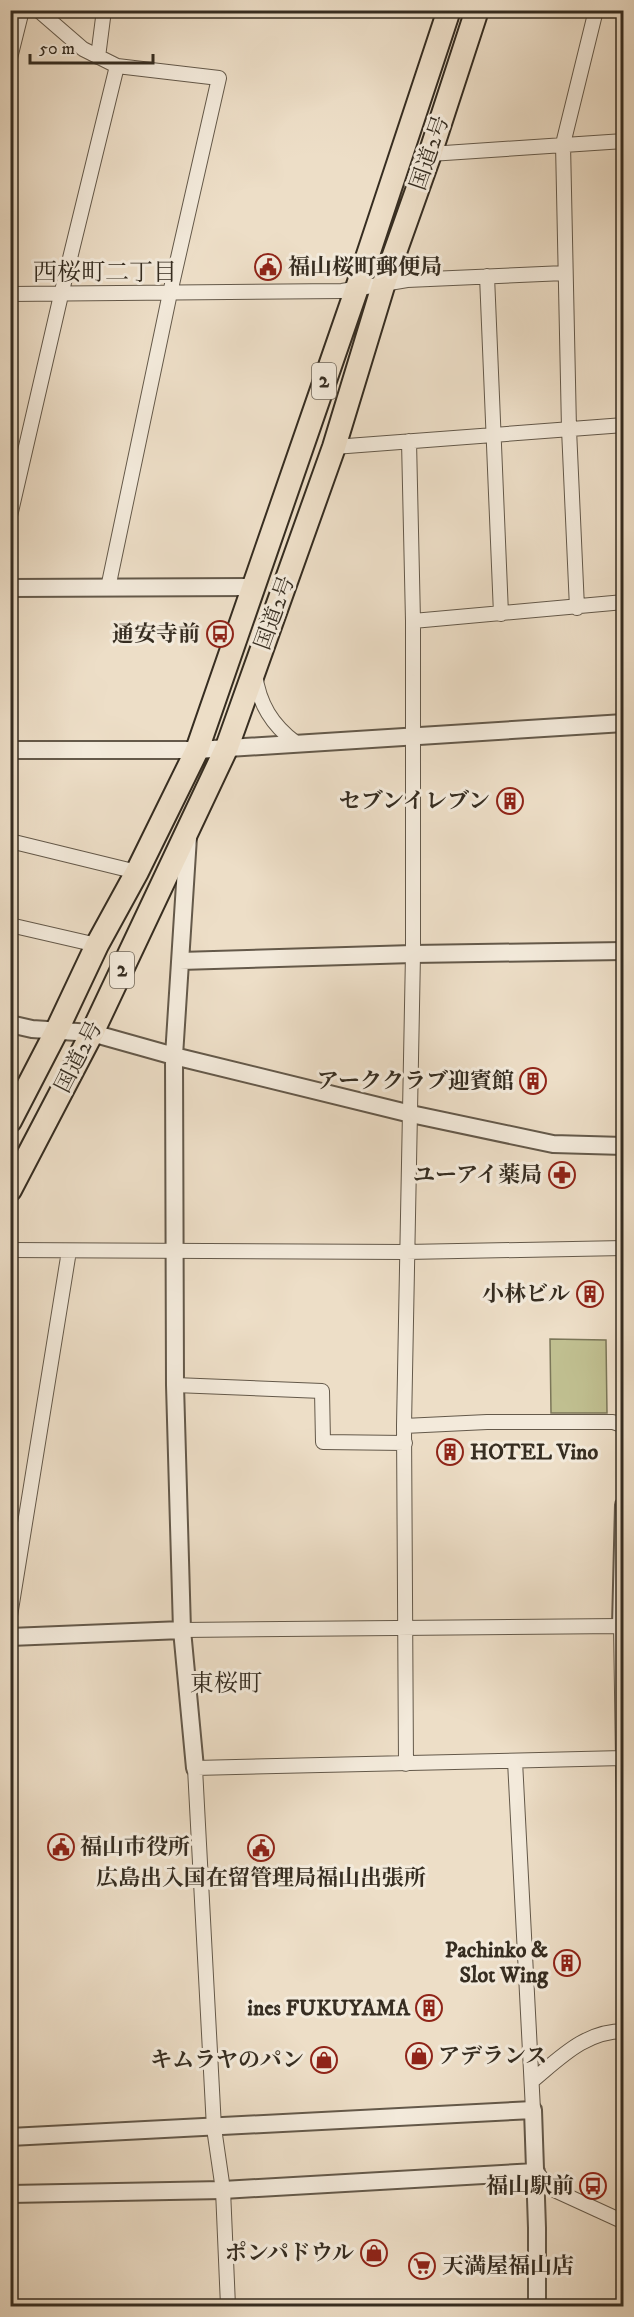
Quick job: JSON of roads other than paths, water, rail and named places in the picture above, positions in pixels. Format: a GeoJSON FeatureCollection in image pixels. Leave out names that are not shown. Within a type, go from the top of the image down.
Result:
{"type":"FeatureCollection","features":[{"type":"Feature","properties":{"kind":"highway","name":"国道2号"},"geometry":{"type":"LineString","coordinates":[[10,1121],[197,750],[357,288],[449,10]]}},
{"type":"Feature","properties":{"kind":"highway","name":"国道2号"},"geometry":{"type":"LineString","coordinates":[[10,1191],[92,1033],[226,747],[334,447],[383,286],[430,154],[477,10]]}},
{"type":"Feature","properties":{"kind":"street"},"geometry":{"type":"LineString","coordinates":[[10,58],[22,10]]}},
{"type":"Feature","properties":{"kind":"street"},"geometry":{"type":"LineString","coordinates":[[38,10],[82,49],[117,66],[219,78],[170,293],[108,588]]}},
{"type":"Feature","properties":{"kind":"street"},"geometry":{"type":"LineString","coordinates":[[98,57],[104,10]]}},
{"type":"Feature","properties":{"kind":"street"},"geometry":{"type":"LineString","coordinates":[[578,608],[569,429],[563,144],[596,10]]}},
{"type":"Feature","properties":{"kind":"street"},"geometry":{"type":"LineString","coordinates":[[10,516],[117,66]]}},
{"type":"Feature","properties":{"kind":"street"},"geometry":{"type":"LineString","coordinates":[[430,154],[624,141]]}},
{"type":"Feature","properties":{"kind":"street"},"geometry":{"type":"LineString","coordinates":[[10,294],[342,291],[383,286],[408,280],[565,273]]}},
{"type":"Feature","properties":{"kind":"street"},"geometry":{"type":"LineString","coordinates":[[487,276],[501,614]]}},
{"type":"Feature","properties":{"kind":"street"},"geometry":{"type":"LineString","coordinates":[[334,447],[624,425]]}},
{"type":"Feature","properties":{"kind":"street"},"geometry":{"type":"LineString","coordinates":[[406,1764],[404,1426],[413,954],[413,621],[409,441]]}},
{"type":"Feature","properties":{"kind":"street"},"geometry":{"type":"LineString","coordinates":[[10,588],[252,587]]}},
{"type":"Feature","properties":{"kind":"street"},"geometry":{"type":"LineString","coordinates":[[413,621],[578,608],[624,602]]}},
{"type":"Feature","properties":{"kind":"street"},"geometry":{"type":"LineString","coordinates":[[255,669],[257,687],[270,719],[281,732],[296,743]]}},
{"type":"Feature","properties":{"kind":"street"},"geometry":{"type":"LineString","coordinates":[[10,750],[197,750],[624,723]]}},
{"type":"Feature","properties":{"kind":"street"},"geometry":{"type":"LineString","coordinates":[[188,830],[174,1056],[175,1385],[182,1630],[195,1768],[214,2128],[223,2190],[228,2307]]}},
{"type":"Feature","properties":{"kind":"street"},"geometry":{"type":"LineString","coordinates":[[10,841],[137,872]]}},
{"type":"Feature","properties":{"kind":"street"},"geometry":{"type":"LineString","coordinates":[[10,925],[97,945]]}},
{"type":"Feature","properties":{"kind":"street"},"geometry":{"type":"LineString","coordinates":[[180,961],[624,951]]}},
{"type":"Feature","properties":{"kind":"street"},"geometry":{"type":"LineString","coordinates":[[10,1024],[56,1032],[92,1033],[174,1056],[411,1114],[553,1144],[624,1146]]}},
{"type":"Feature","properties":{"kind":"street"},"geometry":{"type":"LineString","coordinates":[[10,1250],[406,1252],[624,1248]]}},
{"type":"Feature","properties":{"kind":"street"},"geometry":{"type":"LineString","coordinates":[[10,1616],[69,1251]]}},
{"type":"Feature","properties":{"kind":"street"},"geometry":{"type":"LineString","coordinates":[[175,1385],[322,1390],[323,1442],[405,1443]]}},
{"type":"Feature","properties":{"kind":"street"},"geometry":{"type":"LineString","coordinates":[[404,1426],[498,1422],[613,1422],[624,1426]]}},
{"type":"Feature","properties":{"kind":"street"},"geometry":{"type":"LineString","coordinates":[[624,1505],[621,1626],[624,1811]]}},
{"type":"Feature","properties":{"kind":"street"},"geometry":{"type":"LineString","coordinates":[[10,1637],[182,1630],[621,1626]]}},
{"type":"Feature","properties":{"kind":"street"},"geometry":{"type":"LineString","coordinates":[[195,1768],[623,1758]]}},
{"type":"Feature","properties":{"kind":"street"},"geometry":{"type":"LineString","coordinates":[[515,1761],[536,2172],[537,2307]]}},
{"type":"Feature","properties":{"kind":"street"},"geometry":{"type":"LineString","coordinates":[[532,2081],[572,2047],[590,2037],[609,2031],[624,2031]]}},
{"type":"Feature","properties":{"kind":"street"},"geometry":{"type":"LineString","coordinates":[[10,2137],[533,2110]]}},
{"type":"Feature","properties":{"kind":"street"},"geometry":{"type":"LineString","coordinates":[[10,2194],[223,2190],[536,2172]]}},
{"type":"Feature","properties":{"kind":"street"},"geometry":{"type":"LineString","coordinates":[[536,2172],[552,2189],[624,2222]]}},
{"type":"Feature","properties":{"kind":"place","name":"福山桜町郵便局"},"geometry":{"type":"Point","coordinates":[268,267]}},
{"type":"Feature","properties":{"kind":"place","name":"通安寺前"},"geometry":{"type":"Point","coordinates":[220,634]}},
{"type":"Feature","properties":{"kind":"place","name":"セブンイレブン"},"geometry":{"type":"Point","coordinates":[510,801]}},
{"type":"Feature","properties":{"kind":"place","name":"アーククラブ迎賓館"},"geometry":{"type":"Point","coordinates":[533,1081]}},
{"type":"Feature","properties":{"kind":"place","name":"ユーアイ薬局"},"geometry":{"type":"Point","coordinates":[562,1175]}},
{"type":"Feature","properties":{"kind":"place","name":"小林ビル"},"geometry":{"type":"Point","coordinates":[590,1294]}},
{"type":"Feature","properties":{"kind":"place","name":"HOTEL Vino"},"geometry":{"type":"Point","coordinates":[450,1452]}},
{"type":"Feature","properties":{"kind":"place","name":"福山市役所"},"geometry":{"type":"Point","coordinates":[61,1847]}},
{"type":"Feature","properties":{"kind":"place","name":"広島出入国在留管理局福山出張所"},"geometry":{"type":"Point","coordinates":[261,1848]}},
{"type":"Feature","properties":{"kind":"place","name":"Pachinko & Slot Wing"},"geometry":{"type":"Point","coordinates":[567,1963]}},
{"type":"Feature","properties":{"kind":"place","name":"ines FUKUYAMA"},"geometry":{"type":"Point","coordinates":[429,2008]}},
{"type":"Feature","properties":{"kind":"place","name":"アデランス"},"geometry":{"type":"Point","coordinates":[419,2056]}},
{"type":"Feature","properties":{"kind":"place","name":"キムラヤのパン"},"geometry":{"type":"Point","coordinates":[324,2060]}},
{"type":"Feature","properties":{"kind":"place","name":"福山駅前"},"geometry":{"type":"Point","coordinates":[593,2186]}},
{"type":"Feature","properties":{"kind":"place","name":"ポンパドウル"},"geometry":{"type":"Point","coordinates":[374,2253]}},
{"type":"Feature","properties":{"kind":"place","name":"天満屋福山店"},"geometry":{"type":"Point","coordinates":[422,2266]}},
{"type":"Feature","properties":{"kind":"district","name":"西桜町二丁目"},"geometry":{"type":"Point","coordinates":[105,273]}},
{"type":"Feature","properties":{"kind":"district","name":"東桜町"},"geometry":{"type":"Point","coordinates":[226,1684]}}]}
